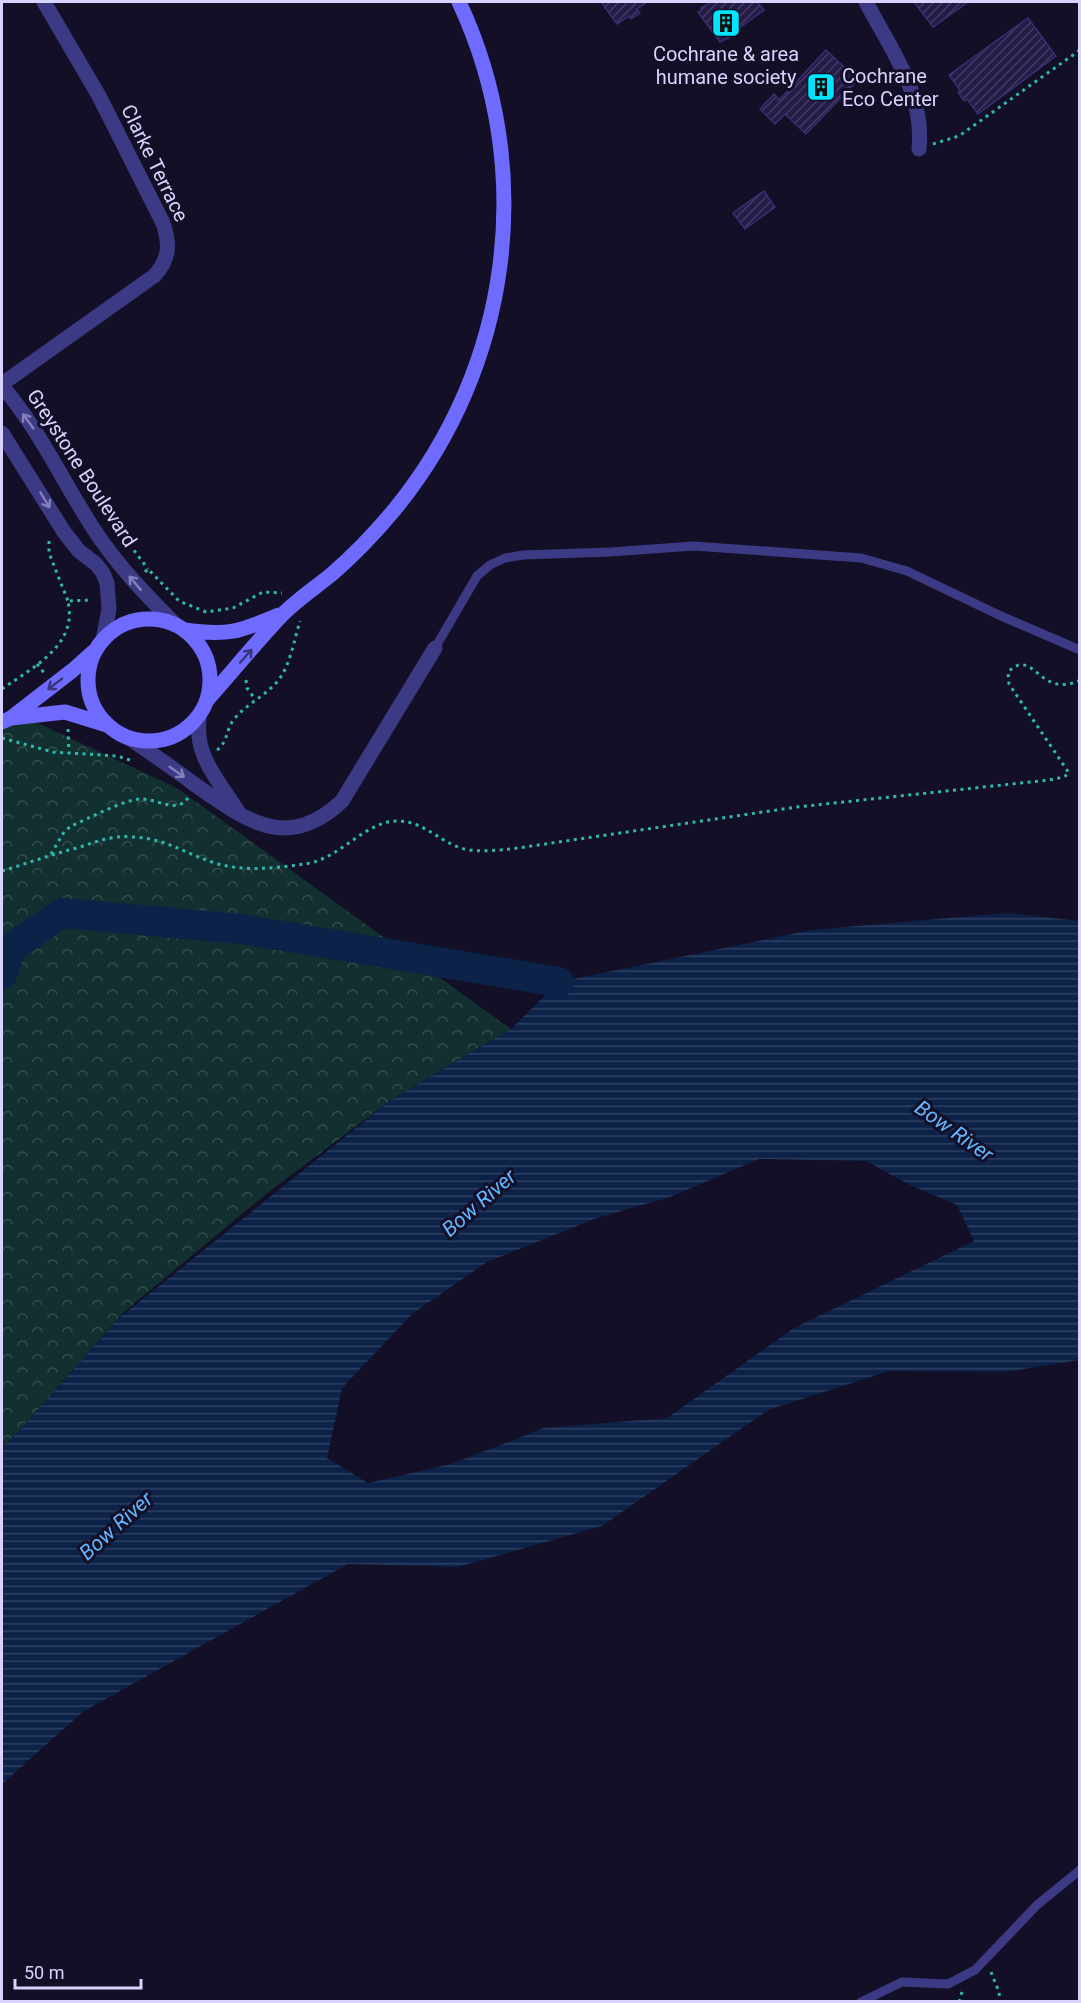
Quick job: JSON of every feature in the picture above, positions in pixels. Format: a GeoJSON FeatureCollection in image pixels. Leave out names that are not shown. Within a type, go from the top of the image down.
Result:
{"type":"FeatureCollection","features":[{"type":"Feature","properties":{"kind":"main road"},"geometry":{"type":"LineString","coordinates":[[6,720],[65,712],[108,725],[129,738],[149,742],[168,739],[185,730],[199,716],[208,699],[285,613],[356,552],[376,531],[425,468],[473,374],[490,322],[501,266],[505,205],[501,145],[492,93],[478,48],[459,2]]}},
{"type":"Feature","properties":{"kind":"main road"},"geometry":{"type":"LineString","coordinates":[[6,720],[73,670],[118,627],[136,620],[156,619],[206,633],[229,633],[285,613]]}},
{"type":"Feature","properties":{"kind":"main road"},"geometry":{"type":"LineString","coordinates":[[180,627],[198,643],[207,660],[211,680],[208,699]]}},
{"type":"Feature","properties":{"kind":"main road"},"geometry":{"type":"LineString","coordinates":[[100,644],[89,668],[88,688],[95,709],[108,725]]}},
{"type":"Feature","properties":{"kind":"street","name":"Clarke Terrace"},"geometry":{"type":"LineString","coordinates":[[2,385],[154,276],[167,258],[167,237],[163,223],[99,96],[44,2]]}},
{"type":"Feature","properties":{"kind":"street"},"geometry":{"type":"LineString","coordinates":[[866,2],[914,94],[920,133],[919,149]]}},
{"type":"Feature","properties":{"kind":"street","name":"Greystone Boulevard"},"geometry":{"type":"LineString","coordinates":[[2,385],[43,442],[106,548],[141,589],[180,627]]}},
{"type":"Feature","properties":{"kind":"street","name":"Greystone Boulevard"},"geometry":{"type":"LineString","coordinates":[[2,433],[64,532],[103,573],[107,583],[110,609],[100,644]]}},
{"type":"Feature","properties":{"kind":"street"},"geometry":{"type":"LineString","coordinates":[[129,738],[215,800],[258,824],[275,828],[293,827],[311,822],[326,815],[350,790],[435,648]]}},
{"type":"Feature","properties":{"kind":"street"},"geometry":{"type":"LineString","coordinates":[[199,716],[199,737],[203,752],[241,815]]}},
{"type":"Feature","properties":{"kind":"lane"},"geometry":{"type":"LineString","coordinates":[[435,648],[477,576],[490,565],[505,558],[694,546],[861,558],[907,571],[1001,616],[1080,650]]}},
{"type":"Feature","properties":{"kind":"lane"},"geometry":{"type":"LineString","coordinates":[[861,2001],[902,1982],[948,1984],[975,1970],[1037,1905],[1080,1870]]}},
{"type":"Feature","properties":{"kind":"path"},"geometry":{"type":"LineString","coordinates":[[919,149],[959,136],[1080,50]]}},
{"type":"Feature","properties":{"kind":"path"},"geometry":{"type":"LineString","coordinates":[[106,513],[148,569],[179,601],[206,612],[233,608],[263,591]]}},
{"type":"Feature","properties":{"kind":"path"},"geometry":{"type":"LineString","coordinates":[[2,689],[49,654],[66,631],[69,619],[68,601],[49,554]]}},
{"type":"Feature","properties":{"kind":"path"},"geometry":{"type":"LineString","coordinates":[[141,576],[148,569]]}},
{"type":"Feature","properties":{"kind":"path"},"geometry":{"type":"LineString","coordinates":[[212,751],[222,746],[231,724],[255,699],[272,686],[284,671],[307,595]]}},
{"type":"Feature","properties":{"kind":"path"},"geometry":{"type":"LineString","coordinates":[[68,601],[101,599]]}},
{"type":"Feature","properties":{"kind":"path"},"geometry":{"type":"LineString","coordinates":[[37,664],[47,677]]}},
{"type":"Feature","properties":{"kind":"path"},"geometry":{"type":"LineString","coordinates":[[2,871],[114,837],[133,837],[173,845],[214,862],[245,869],[262,868],[321,861],[376,826],[387,822],[400,821],[415,824],[461,848],[511,849],[797,807],[1049,780],[1065,777],[1069,772],[1009,684],[1008,672],[1014,666],[1022,664],[1029,666],[1050,683],[1068,685],[1080,680]]}},
{"type":"Feature","properties":{"kind":"path"},"geometry":{"type":"LineString","coordinates":[[245,675],[247,688],[255,699]]}},
{"type":"Feature","properties":{"kind":"path"},"geometry":{"type":"LineString","coordinates":[[68,723],[69,754]]}},
{"type":"Feature","properties":{"kind":"path"},"geometry":{"type":"LineString","coordinates":[[2,738],[53,752],[117,756],[136,762]]}},
{"type":"Feature","properties":{"kind":"path"},"geometry":{"type":"LineString","coordinates":[[50,855],[64,832],[71,826],[133,800],[152,800],[181,805],[189,797],[183,792]]}},
{"type":"Feature","properties":{"kind":"path"},"geometry":{"type":"LineString","coordinates":[[986,1958],[999,1992],[1000,2001]]}},
{"type":"Feature","properties":{"kind":"green space"},"geometry":{"type":"Polygon","coordinates":[[[27,718],[177,788],[511,1029],[391,1100],[266,1194],[124,1312],[2,1448],[2,730],[27,718]]]}},
{"type":"Feature","properties":{"kind":"water","name":"Bow River"},"geometry":{"type":"Polygon","coordinates":[[[1007,913],[1079,921],[1079,1360],[1006,1372],[889,1371],[768,1410],[602,1526],[458,1567],[348,1564],[84,1711],[2,1784],[2,1448],[119,1318],[391,1100],[511,1029],[559,982],[811,930],[1007,913]],[[759,1159],[670,1197],[597,1218],[487,1262],[412,1314],[342,1388],[327,1458],[368,1483],[451,1464],[544,1428],[667,1418],[794,1328],[974,1241],[957,1205],[908,1184],[866,1161],[759,1159]]]}},
{"type":"Feature","properties":{"kind":"building","name":"Cochrane & area humane society"},"geometry":{"type":"Polygon","coordinates":[[[601,2],[647,2],[637,9],[640,13],[631,19],[629,16],[617,24],[601,2]]]}},
{"type":"Feature","properties":{"kind":"building","name":"Cochrane & area humane society"},"geometry":{"type":"Polygon","coordinates":[[[711,2],[757,2],[764,10],[731,34],[732,36],[720,42],[698,12],[711,2]]]}},
{"type":"Feature","properties":{"kind":"building"},"geometry":{"type":"Polygon","coordinates":[[[914,2],[968,2],[933,27],[914,2]]]}},
{"type":"Feature","properties":{"kind":"building"},"geometry":{"type":"Polygon","coordinates":[[[1028,18],[1056,56],[978,114],[967,99],[964,101],[958,92],[960,90],[949,75],[1028,18]]]}},
{"type":"Feature","properties":{"kind":"building","name":"Cochrane Eco Center"},"geometry":{"type":"Polygon","coordinates":[[[826,50],[858,80],[806,134],[785,114],[775,124],[760,109],[774,94],[779,100],[826,50]]]}},
{"type":"Feature","properties":{"kind":"building"},"geometry":{"type":"Polygon","coordinates":[[[764,191],[775,207],[745,229],[733,213],[764,191]]]}},
{"type":"Feature","properties":{"kind":"waterway"},"geometry":{"type":"LineString","coordinates":[[2,974],[11,948],[62,913],[241,929],[559,982]]}},
{"type":"Feature","properties":{"kind":"place","name":"Cochrane & area humane society"},"geometry":{"type":"Point","coordinates":[726,23]}},
{"type":"Feature","properties":{"kind":"place","name":"Cochrane Eco Center"},"geometry":{"type":"Point","coordinates":[821,87]}}]}
